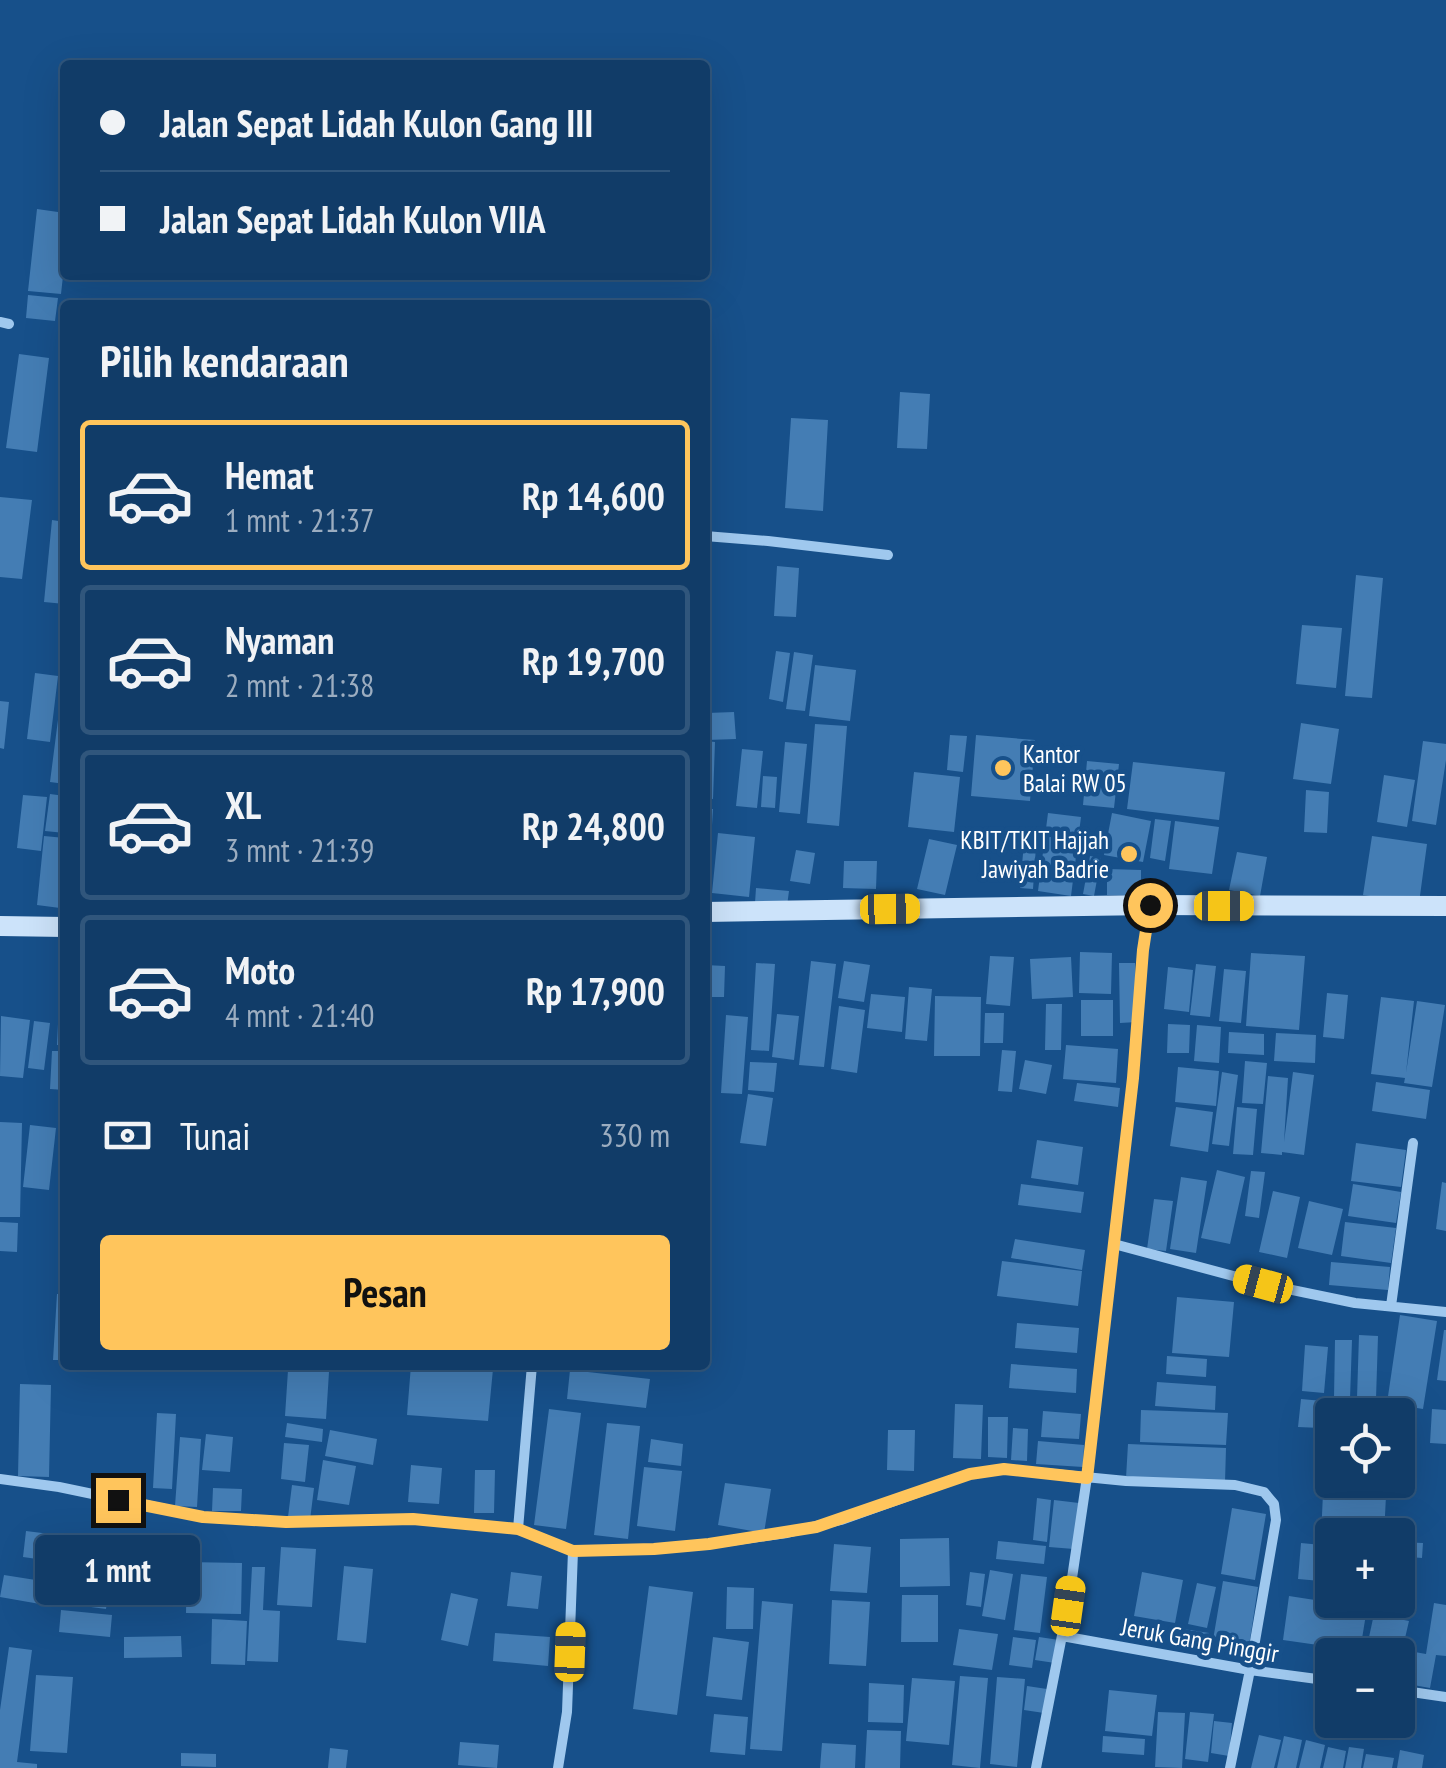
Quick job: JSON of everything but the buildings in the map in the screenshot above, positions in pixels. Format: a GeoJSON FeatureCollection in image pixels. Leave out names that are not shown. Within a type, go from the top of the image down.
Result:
{"type":"FeatureCollection","features":[{"type":"Feature","properties":{"kind":"main road"},"geometry":{"type":"LineString","coordinates":[[710,912],[1150,905],[1446,906]]}},
{"type":"Feature","properties":{"kind":"main road"},"geometry":{"type":"LineString","coordinates":[[0,926],[60,927]]}},
{"type":"Feature","properties":{"kind":"street"},"geometry":{"type":"LineString","coordinates":[[710,536],[888,555]]}},
{"type":"Feature","properties":{"kind":"street"},"geometry":{"type":"LineString","coordinates":[[1036,1768],[1087,1478],[1150,905]]}},
{"type":"Feature","properties":{"kind":"street"},"geometry":{"type":"LineString","coordinates":[[1390,1306],[1413,1144]]}},
{"type":"Feature","properties":{"kind":"street"},"geometry":{"type":"LineString","coordinates":[[1114,1244],[1263,1284],[1355,1303],[1446,1312]]}},
{"type":"Feature","properties":{"kind":"street"},"geometry":{"type":"LineString","coordinates":[[518,1529],[532,1370]]}},
{"type":"Feature","properties":{"kind":"street"},"geometry":{"type":"LineString","coordinates":[[0,1479],[203,1517],[286,1522],[413,1519],[518,1529],[573,1551],[654,1549],[787,1533],[841,1520],[970,1474],[1004,1469],[1087,1478],[1235,1485],[1264,1492],[1274,1504],[1276,1520],[1230,1768]]}},
{"type":"Feature","properties":{"kind":"street"},"geometry":{"type":"LineString","coordinates":[[558,1768],[567,1712],[573,1551]]}},
{"type":"Feature","properties":{"kind":"street","name":"Jeruk Gang Pinggir"},"geometry":{"type":"LineString","coordinates":[[1062,1636],[1315,1679]]}},
{"type":"Feature","properties":{"kind":"street"},"geometry":{"type":"LineString","coordinates":[[1415,1692],[1446,1697]]}},
{"type":"Feature","properties":{"kind":"place","name":"Kantor Balai RW 05"},"geometry":{"type":"Point","coordinates":[1003,768]}},
{"type":"Feature","properties":{"kind":"place","name":"KBIT/TKIT Hajjah Jawiyah Badrie"},"geometry":{"type":"Point","coordinates":[1129,854]}},
{"type":"Feature","properties":{"kind":"route"},"geometry":{"type":"LineString","coordinates":[[118,1500],[203,1517],[286,1522],[413,1519],[518,1529],[573,1551],[654,1549],[787,1533],[816,1527],[970,1474],[1004,1469],[1087,1478],[1150,905]]}}]}
